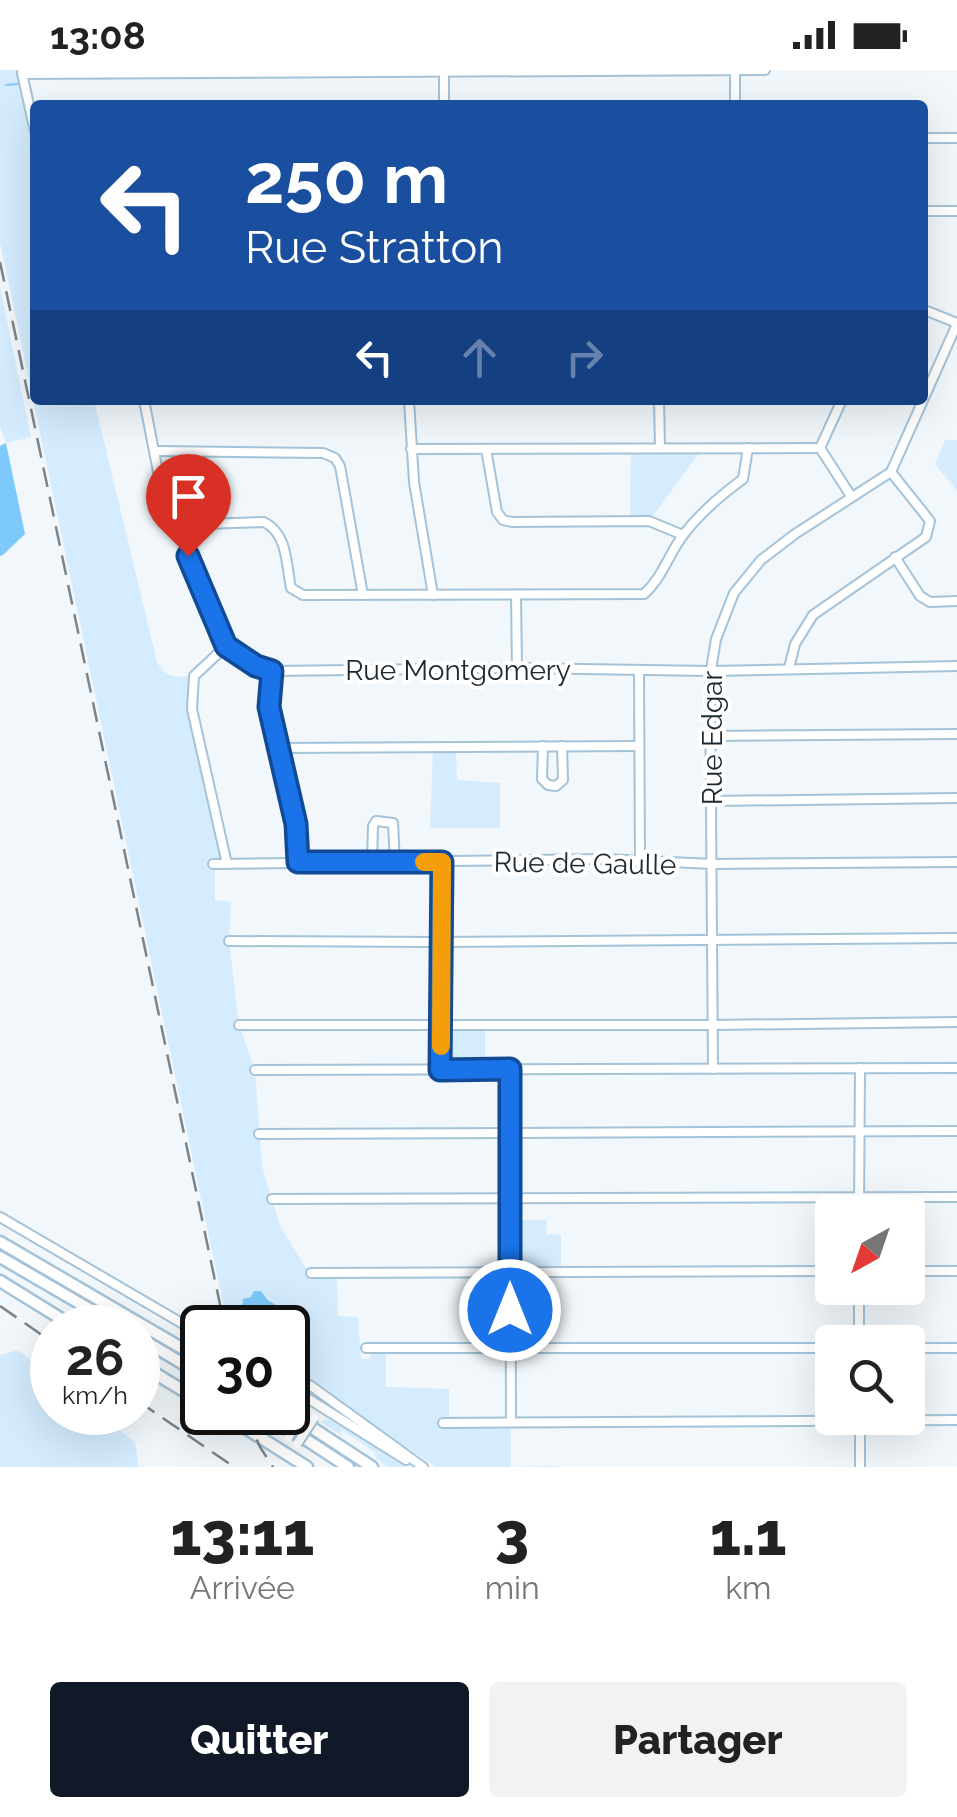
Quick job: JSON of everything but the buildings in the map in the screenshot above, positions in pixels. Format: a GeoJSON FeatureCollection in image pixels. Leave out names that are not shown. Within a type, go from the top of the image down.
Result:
{"type":"FeatureCollection","features":[{"type":"Feature","properties":{"kind":"highway"},"geometry":{"type":"LineString","coordinates":[[0,1242],[180,1347]]}},
{"type":"Feature","properties":{"kind":"highway"},"geometry":{"type":"LineString","coordinates":[[0,1257],[82,1305]]}},
{"type":"Feature","properties":{"kind":"highway"},"geometry":{"type":"LineString","coordinates":[[0,1281],[39,1305]]}},
{"type":"Feature","properties":{"kind":"highway"},"geometry":{"type":"LineString","coordinates":[[310,1426],[372,1467]]}},
{"type":"Feature","properties":{"kind":"highway"},"geometry":{"type":"LineString","coordinates":[[256,1435],[306,1467]]}},
{"type":"Feature","properties":{"kind":"highway"},"geometry":{"type":"LineString","coordinates":[[299,1435],[348,1467]]}},
{"type":"Feature","properties":{"kind":"street"},"geometry":{"type":"LineString","coordinates":[[735,70],[735,100]]}},
{"type":"Feature","properties":{"kind":"street"},"geometry":{"type":"LineString","coordinates":[[30,111],[21,72],[765,70]]}},
{"type":"Feature","properties":{"kind":"street"},"geometry":{"type":"LineString","coordinates":[[444,71],[444,100]]}},
{"type":"Feature","properties":{"kind":"street"},"geometry":{"type":"LineString","coordinates":[[928,138],[957,138]]}},
{"type":"Feature","properties":{"kind":"street"},"geometry":{"type":"LineString","coordinates":[[928,211],[957,211]]}},
{"type":"Feature","properties":{"kind":"street"},"geometry":{"type":"LineString","coordinates":[[928,312],[957,324],[928,389]]}},
{"type":"Feature","properties":{"kind":"street"},"geometry":{"type":"LineString","coordinates":[[145,405],[161,487],[226,646],[194,676],[192,709],[227,864]]}},
{"type":"Feature","properties":{"kind":"street"},"geometry":{"type":"LineString","coordinates":[[409,405],[411,450],[433,595]]}},
{"type":"Feature","properties":{"kind":"street"},"geometry":{"type":"LineString","coordinates":[[659,405],[660,448]]}},
{"type":"Feature","properties":{"kind":"street"},"geometry":{"type":"LineString","coordinates":[[820,448],[840,405]]}},
{"type":"Feature","properties":{"kind":"street"},"geometry":{"type":"LineString","coordinates":[[789,668],[795,644],[812,615],[926,537],[930,521],[891,472],[921,405]]}},
{"type":"Feature","properties":{"kind":"street"},"geometry":{"type":"LineString","coordinates":[[176,525],[264,522],[281,537],[291,588],[303,594],[644,594],[654,585],[682,536],[715,498],[743,478],[748,448]]}},
{"type":"Feature","properties":{"kind":"street"},"geometry":{"type":"LineString","coordinates":[[411,450],[820,448]]}},
{"type":"Feature","properties":{"kind":"street"},"geometry":{"type":"LineString","coordinates":[[820,448],[851,496]]}},
{"type":"Feature","properties":{"kind":"street"},"geometry":{"type":"LineString","coordinates":[[486,449],[497,512],[503,520],[650,521],[682,536]]}},
{"type":"Feature","properties":{"kind":"street"},"geometry":{"type":"LineString","coordinates":[[155,452],[324,453],[335,458],[340,466],[363,595]]}},
{"type":"Feature","properties":{"kind":"street","name":"Rue Edgar"},"geometry":{"type":"LineString","coordinates":[[713,1068],[710,670],[716,639],[734,593],[761,560],[794,534],[891,472]]}},
{"type":"Feature","properties":{"kind":"street"},"geometry":{"type":"LineString","coordinates":[[895,557],[920,596],[930,602],[957,600]]}},
{"type":"Feature","properties":{"kind":"street"},"geometry":{"type":"LineString","coordinates":[[516,595],[517,668]]}},
{"type":"Feature","properties":{"kind":"street","name":"Rue Montgomery"},"geometry":{"type":"LineString","coordinates":[[226,646],[256,666],[272,671],[957,666]]}},
{"type":"Feature","properties":{"kind":"street"},"geometry":{"type":"LineString","coordinates":[[639,670],[640,863]]}},
{"type":"Feature","properties":{"kind":"street"},"geometry":{"type":"LineString","coordinates":[[272,671],[269,707],[296,824],[298,862]]}},
{"type":"Feature","properties":{"kind":"street"},"geometry":{"type":"LineString","coordinates":[[710,736],[957,734]]}},
{"type":"Feature","properties":{"kind":"street"},"geometry":{"type":"LineString","coordinates":[[543,746],[542,779],[556,786],[563,780],[562,746]]}},
{"type":"Feature","properties":{"kind":"street"},"geometry":{"type":"LineString","coordinates":[[277,748],[638,746]]}},
{"type":"Feature","properties":{"kind":"street"},"geometry":{"type":"LineString","coordinates":[[712,801],[957,798]]}},
{"type":"Feature","properties":{"kind":"street"},"geometry":{"type":"LineString","coordinates":[[372,862],[376,821],[394,823],[395,862]]}},
{"type":"Feature","properties":{"kind":"street","name":"Rue de Gaulle"},"geometry":{"type":"LineString","coordinates":[[213,864],[604,859],[712,864],[957,862]]}},
{"type":"Feature","properties":{"kind":"street"},"geometry":{"type":"LineString","coordinates":[[440,1070],[442,862]]}},
{"type":"Feature","properties":{"kind":"street"},"geometry":{"type":"LineString","coordinates":[[229,941],[957,938]]}},
{"type":"Feature","properties":{"kind":"street"},"geometry":{"type":"LineString","coordinates":[[239,1025],[957,1022]]}},
{"type":"Feature","properties":{"kind":"street"},"geometry":{"type":"LineString","coordinates":[[860,1068],[860,1195]]}},
{"type":"Feature","properties":{"kind":"street"},"geometry":{"type":"LineString","coordinates":[[255,1070],[957,1068]]}},
{"type":"Feature","properties":{"kind":"street"},"geometry":{"type":"LineString","coordinates":[[510,1069],[510,1422]]}},
{"type":"Feature","properties":{"kind":"street"},"geometry":{"type":"LineString","coordinates":[[259,1134],[957,1130]]}},
{"type":"Feature","properties":{"kind":"street"},"geometry":{"type":"LineString","coordinates":[[925,1196],[957,1196]]}},
{"type":"Feature","properties":{"kind":"street"},"geometry":{"type":"LineString","coordinates":[[272,1199],[815,1197]]}},
{"type":"Feature","properties":{"kind":"street"},"geometry":{"type":"LineString","coordinates":[[0,1217],[180,1322]]}},
{"type":"Feature","properties":{"kind":"street"},"geometry":{"type":"LineString","coordinates":[[311,1273],[815,1270]]}},
{"type":"Feature","properties":{"kind":"street"},"geometry":{"type":"LineString","coordinates":[[925,1271],[957,1271]]}},
{"type":"Feature","properties":{"kind":"street"},"geometry":{"type":"LineString","coordinates":[[366,1348],[815,1348]]}},
{"type":"Feature","properties":{"kind":"street"},"geometry":{"type":"LineString","coordinates":[[925,1348],[957,1348]]}},
{"type":"Feature","properties":{"kind":"street"},"geometry":{"type":"LineString","coordinates":[[310,1386],[324,1403]]}},
{"type":"Feature","properties":{"kind":"street"},"geometry":{"type":"LineString","coordinates":[[285,1453],[288,1438],[317,1391]]}},
{"type":"Feature","properties":{"kind":"street"},"geometry":{"type":"LineString","coordinates":[[311,1400],[372,1429],[420,1467]]}},
{"type":"Feature","properties":{"kind":"street"},"geometry":{"type":"LineString","coordinates":[[285,1453],[297,1444],[324,1403]]}},
{"type":"Feature","properties":{"kind":"street"},"geometry":{"type":"LineString","coordinates":[[443,1423],[815,1419]]}},
{"type":"Feature","properties":{"kind":"street"},"geometry":{"type":"LineString","coordinates":[[925,1420],[957,1420]]}},
{"type":"Feature","properties":{"kind":"street"},"geometry":{"type":"LineString","coordinates":[[860,1435],[860,1467]]}},
{"type":"Feature","properties":{"kind":"shaded area"},"geometry":{"type":"Polygon","coordinates":[[[0,70],[16,70],[30,140],[30,385],[0,242],[0,70]]]}},
{"type":"Feature","properties":{"kind":"shaded area"},"geometry":{"type":"Polygon","coordinates":[[[0,288],[31,437],[6,443],[0,426],[0,288]]]}},
{"type":"Feature","properties":{"kind":"shaded area"},"geometry":{"type":"Polygon","coordinates":[[[34,405],[95,405],[157,662],[168,674],[194,676],[192,709],[227,864],[213,864],[215,900],[231,902],[229,941],[239,1025],[255,1070],[262,1166],[280,1226],[312,1278],[337,1279],[338,1316],[358,1317],[361,1359],[386,1354],[386,1387],[449,1389],[449,1422],[511,1422],[511,1467],[436,1467],[310,1381],[310,1305],[276,1305],[261,1291],[245,1305],[223,1305],[34,405]]]}},
{"type":"Feature","properties":{"kind":"shaded area"},"geometry":{"type":"Polygon","coordinates":[[[945,440],[957,440],[957,491],[935,464],[945,440]]]}},
{"type":"Feature","properties":{"kind":"shaded area"},"geometry":{"type":"Polygon","coordinates":[[[6,443],[25,534],[0,556],[0,446],[6,443]]]}},
{"type":"Feature","properties":{"kind":"shaded area"},"geometry":{"type":"Polygon","coordinates":[[[703,448],[649,521],[630,521],[631,449],[703,448]]]}},
{"type":"Feature","properties":{"kind":"shaded area"},"geometry":{"type":"Polygon","coordinates":[[[433,751],[456,751],[457,780],[500,783],[500,828],[430,828],[433,751]]]}},
{"type":"Feature","properties":{"kind":"shaded area"},"geometry":{"type":"Polygon","coordinates":[[[450,1030],[485,1031],[485,1065],[451,1065],[450,1030]]]}},
{"type":"Feature","properties":{"kind":"shaded area"},"geometry":{"type":"Polygon","coordinates":[[[517,1220],[547,1220],[546,1234],[561,1235],[561,1267],[518,1264],[517,1220]]]}},
{"type":"Feature","properties":{"kind":"shaded area"},"geometry":{"type":"Polygon","coordinates":[[[254,1291],[261,1291],[276,1305],[242,1305],[243,1299],[251,1297],[254,1291]]]}},
{"type":"Feature","properties":{"kind":"shaded area"},"geometry":{"type":"Polygon","coordinates":[[[18,1350],[30,1360],[30,1435],[126,1435],[135,1442],[139,1467],[0,1467],[0,1355],[18,1350]]]}},
{"type":"Feature","properties":{"kind":"shaded area"},"geometry":{"type":"Polygon","coordinates":[[[335,1420],[406,1467],[389,1467],[376,1459],[375,1452],[342,1430],[341,1435],[321,1422],[335,1420]]]}},
{"type":"Feature","properties":{"kind":"waterway"},"geometry":{"type":"LineString","coordinates":[[6,85],[19,84]]}},
{"type":"Feature","properties":{"kind":"railway"},"geometry":{"type":"LineString","coordinates":[[0,262],[30,404]]}},
{"type":"Feature","properties":{"kind":"railway"},"geometry":{"type":"LineString","coordinates":[[30,405],[220,1305]]}},
{"type":"Feature","properties":{"kind":"railway"},"geometry":{"type":"LineString","coordinates":[[0,1306],[30,1327]]}},
{"type":"Feature","properties":{"kind":"railway"},"geometry":{"type":"LineString","coordinates":[[160,1416],[234,1467]]}},
{"type":"Feature","properties":{"kind":"railway"},"geometry":{"type":"LineString","coordinates":[[255,1435],[273,1467]]}},
{"type":"Feature","properties":{"kind":"slow traffic"},"geometry":{"type":"LineString","coordinates":[[424,862],[442,862],[441,1046]]}},
{"type":"Feature","properties":{"kind":"route"},"geometry":{"type":"LineString","coordinates":[[188,556],[226,646],[256,666],[272,671],[269,707],[296,824],[298,862],[442,862],[440,1070],[510,1069],[510,1310]]}}]}
